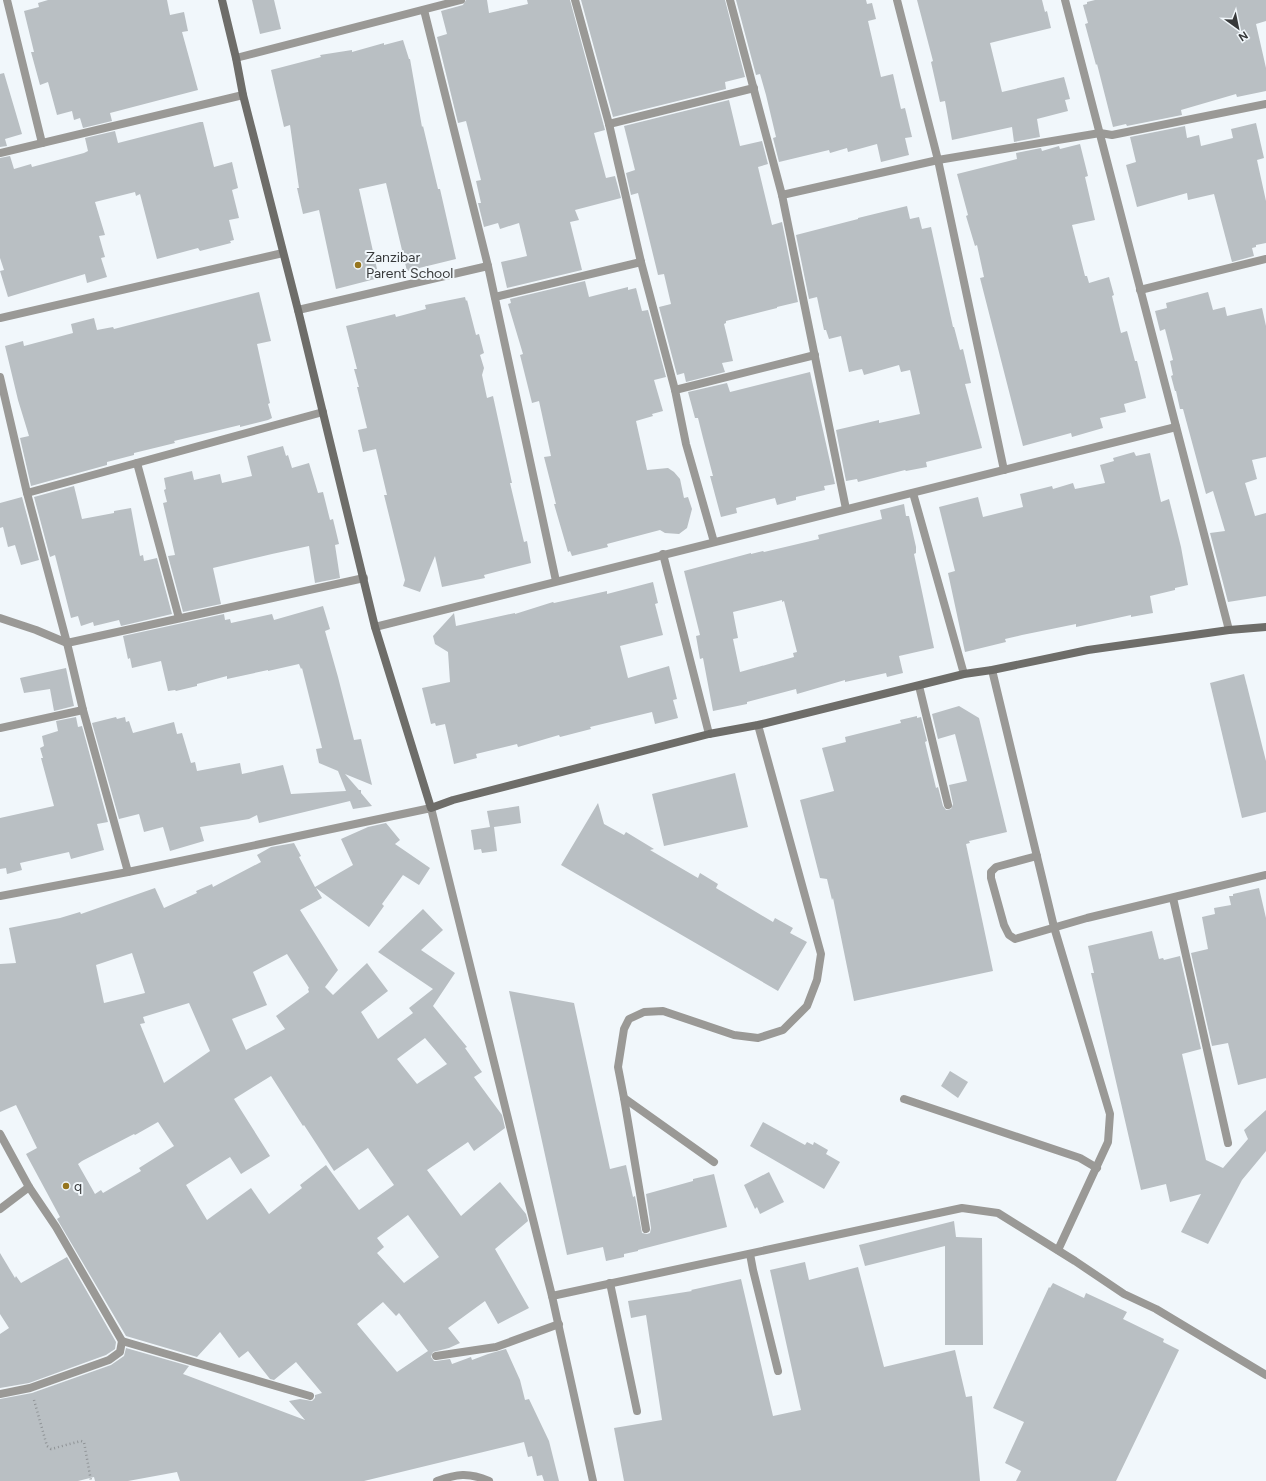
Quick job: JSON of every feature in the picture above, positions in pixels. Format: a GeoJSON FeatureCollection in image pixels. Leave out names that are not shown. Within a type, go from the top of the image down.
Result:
{"type":"FeatureCollection","features":[{"type":"Feature","properties":{"kind":"street"},"geometry":{"type":"LineString","coordinates":[[7,0],[42,143]]}},
{"type":"Feature","properties":{"kind":"street"},"geometry":{"type":"LineString","coordinates":[[222,0],[243,95],[298,310],[375,627],[431,808],[559,1324],[593,1481]]}},
{"type":"Feature","properties":{"kind":"street"},"geometry":{"type":"LineString","coordinates":[[236,58],[461,0]]}},
{"type":"Feature","properties":{"kind":"street"},"geometry":{"type":"LineString","coordinates":[[575,0],[609,124],[641,262],[675,390],[686,444],[714,542]]}},
{"type":"Feature","properties":{"kind":"street"},"geometry":{"type":"LineString","coordinates":[[730,0],[782,195],[846,509]]}},
{"type":"Feature","properties":{"kind":"street"},"geometry":{"type":"LineString","coordinates":[[897,0],[938,160],[1004,470]]}},
{"type":"Feature","properties":{"kind":"street"},"geometry":{"type":"LineString","coordinates":[[1065,0],[1229,630]]}},
{"type":"Feature","properties":{"kind":"street"},"geometry":{"type":"LineString","coordinates":[[424,10],[488,266],[556,581]]}},
{"type":"Feature","properties":{"kind":"street"},"geometry":{"type":"LineString","coordinates":[[609,124],[754,88]]}},
{"type":"Feature","properties":{"kind":"street"},"geometry":{"type":"LineString","coordinates":[[0,153],[243,95]]}},
{"type":"Feature","properties":{"kind":"street"},"geometry":{"type":"LineString","coordinates":[[782,195],[938,160],[1100,133],[1112,135],[1266,104]]}},
{"type":"Feature","properties":{"kind":"street"},"geometry":{"type":"LineString","coordinates":[[0,318],[283,253]]}},
{"type":"Feature","properties":{"kind":"street"},"geometry":{"type":"LineString","coordinates":[[1140,290],[1266,259]]}},
{"type":"Feature","properties":{"kind":"street"},"geometry":{"type":"LineString","coordinates":[[495,297],[641,262]]}},
{"type":"Feature","properties":{"kind":"street"},"geometry":{"type":"LineString","coordinates":[[298,310],[488,266]]}},
{"type":"Feature","properties":{"kind":"street"},"geometry":{"type":"LineString","coordinates":[[675,390],[815,356]]}},
{"type":"Feature","properties":{"kind":"street"},"geometry":{"type":"LineString","coordinates":[[0,377],[27,493],[67,643],[83,710],[128,872]]}},
{"type":"Feature","properties":{"kind":"street"},"geometry":{"type":"LineString","coordinates":[[27,493],[323,412]]}},
{"type":"Feature","properties":{"kind":"street"},"geometry":{"type":"LineString","coordinates":[[375,627],[662,554],[1176,427]]}},
{"type":"Feature","properties":{"kind":"street"},"geometry":{"type":"LineString","coordinates":[[137,463],[179,618]]}},
{"type":"Feature","properties":{"kind":"street"},"geometry":{"type":"LineString","coordinates":[[913,493],[964,674]]}},
{"type":"Feature","properties":{"kind":"street"},"geometry":{"type":"LineString","coordinates":[[662,554],[709,734]]}},
{"type":"Feature","properties":{"kind":"street"},"geometry":{"type":"LineString","coordinates":[[0,618],[67,643],[364,578]]}},
{"type":"Feature","properties":{"kind":"street"},"geometry":{"type":"LineString","coordinates":[[0,896],[128,872],[431,808],[460,798],[709,734],[758,724],[964,674],[992,670],[1088,650],[1266,626]]}},
{"type":"Feature","properties":{"kind":"street"},"geometry":{"type":"LineString","coordinates":[[992,670],[1054,927],[1110,1114],[1108,1142],[1058,1250]]}},
{"type":"Feature","properties":{"kind":"street"},"geometry":{"type":"LineString","coordinates":[[919,686],[948,805]]}},
{"type":"Feature","properties":{"kind":"street"},"geometry":{"type":"LineString","coordinates":[[0,728],[83,710]]}},
{"type":"Feature","properties":{"kind":"street"},"geometry":{"type":"LineString","coordinates":[[646,1229],[618,1067],[624,1029],[629,1020],[644,1012],[663,1011],[734,1035],[758,1038],[783,1030],[806,1006],[817,980],[820,954],[758,724]]}},
{"type":"Feature","properties":{"kind":"street"},"geometry":{"type":"LineString","coordinates":[[1037,856],[996,867],[991,872],[991,878],[1004,925],[1009,935],[1016,939],[1086,918],[1266,876]]}},
{"type":"Feature","properties":{"kind":"street"},"geometry":{"type":"LineString","coordinates":[[1173,898],[1228,1143]]}},
{"type":"Feature","properties":{"kind":"street"},"geometry":{"type":"LineString","coordinates":[[624,1098],[714,1162]]}},
{"type":"Feature","properties":{"kind":"street"},"geometry":{"type":"LineString","coordinates":[[904,1099],[1080,1158],[1097,1168]]}},
{"type":"Feature","properties":{"kind":"street"},"geometry":{"type":"LineString","coordinates":[[0,1134],[29,1187],[56,1227],[122,1341],[120,1352],[110,1360],[30,1388],[0,1394]]}},
{"type":"Feature","properties":{"kind":"street"},"geometry":{"type":"LineString","coordinates":[[0,1209],[29,1187]]}},
{"type":"Feature","properties":{"kind":"street"},"geometry":{"type":"LineString","coordinates":[[552,1296],[962,1208],[998,1214],[1058,1250],[1124,1294],[1156,1309],[1266,1374]]}},
{"type":"Feature","properties":{"kind":"street"},"geometry":{"type":"LineString","coordinates":[[750,1254],[778,1371]]}},
{"type":"Feature","properties":{"kind":"street"},"geometry":{"type":"LineString","coordinates":[[610,1283],[637,1411]]}},
{"type":"Feature","properties":{"kind":"street"},"geometry":{"type":"LineString","coordinates":[[436,1356],[496,1347],[559,1324]]}},
{"type":"Feature","properties":{"kind":"street"},"geometry":{"type":"LineString","coordinates":[[122,1341],[310,1396]]}},
{"type":"Feature","properties":{"kind":"street"},"geometry":{"type":"LineString","coordinates":[[437,1481],[452,1476],[475,1475],[489,1481]]}},
{"type":"Feature","properties":{"kind":"path"},"geometry":{"type":"LineString","coordinates":[[30,1388],[47,1446],[50,1449],[81,1441],[84,1442],[91,1481]]}},
{"type":"Feature","properties":{"kind":"building"},"geometry":{"type":"Polygon","coordinates":[[[48,0],[167,0],[170,15],[184,12],[188,31],[182,32],[198,90],[110,113],[112,121],[83,128],[80,118],[74,120],[72,111],[57,115],[48,82],[40,85],[31,52],[34,52],[24,11],[39,7],[38,3],[48,0]]]}},
{"type":"Feature","properties":{"kind":"building"},"geometry":{"type":"Polygon","coordinates":[[[252,0],[274,0],[281,29],[260,34],[252,0]]]}},
{"type":"Feature","properties":{"kind":"building"},"geometry":{"type":"Polygon","coordinates":[[[466,0],[487,0],[489,13],[528,4],[527,0],[570,0],[605,130],[594,133],[606,178],[615,176],[621,198],[575,210],[579,220],[570,222],[582,270],[507,288],[501,262],[527,256],[519,223],[500,229],[498,223],[484,227],[478,203],[481,203],[476,181],[481,180],[466,121],[458,123],[437,37],[447,34],[441,11],[463,5],[466,0]]]}},
{"type":"Feature","properties":{"kind":"building"},"geometry":{"type":"Polygon","coordinates":[[[581,0],[725,0],[745,77],[725,82],[726,89],[613,117],[581,0]]]}},
{"type":"Feature","properties":{"kind":"building"},"geometry":{"type":"Polygon","coordinates":[[[736,0],[866,0],[867,4],[872,3],[876,19],[868,21],[881,77],[893,74],[901,109],[905,108],[912,137],[905,138],[909,155],[881,162],[877,144],[848,152],[847,148],[830,153],[829,150],[779,162],[773,138],[776,137],[766,95],[760,74],[756,75],[736,0]]]}},
{"type":"Feature","properties":{"kind":"building"},"geometry":{"type":"Polygon","coordinates":[[[917,0],[1042,0],[1045,12],[1047,11],[1051,28],[990,43],[1002,92],[1064,77],[1070,99],[1065,100],[1068,111],[1037,119],[1040,137],[1014,142],[1012,127],[952,140],[945,101],[940,102],[931,62],[933,61],[917,0]]]}},
{"type":"Feature","properties":{"kind":"building"},"geometry":{"type":"Polygon","coordinates":[[[1095,0],[1266,0],[1266,21],[1256,24],[1266,68],[1266,91],[1237,97],[1236,94],[1181,110],[1182,115],[1127,126],[1126,124],[1113,127],[1085,24],[1088,23],[1083,5],[1087,4],[1087,2],[1095,0]]]}},
{"type":"Feature","properties":{"kind":"building"},"geometry":{"type":"Polygon","coordinates":[[[403,40],[410,59],[422,127],[423,126],[438,189],[440,189],[456,259],[407,271],[386,183],[359,189],[379,278],[336,289],[319,210],[303,214],[297,188],[299,188],[290,125],[284,127],[271,70],[321,57],[320,55],[352,50],[352,52],[384,43],[384,45],[403,40]]]}},
{"type":"Feature","properties":{"kind":"building"},"geometry":{"type":"Polygon","coordinates":[[[4,73],[22,134],[5,139],[7,146],[0,147],[0,74],[4,73]]]}},
{"type":"Feature","properties":{"kind":"building"},"geometry":{"type":"Polygon","coordinates":[[[729,100],[740,146],[762,141],[768,164],[758,167],[772,225],[782,222],[798,302],[726,321],[724,324],[733,361],[722,363],[725,372],[686,382],[684,373],[677,375],[659,307],[671,304],[664,274],[658,275],[638,193],[631,195],[626,173],[635,170],[624,126],[729,100]]]}},
{"type":"Feature","properties":{"kind":"building"},"geometry":{"type":"Polygon","coordinates":[[[203,122],[214,167],[232,162],[238,188],[232,190],[239,218],[229,220],[234,240],[230,241],[231,243],[200,251],[198,248],[157,259],[140,194],[136,196],[135,192],[95,202],[105,235],[99,236],[105,257],[101,258],[107,277],[87,283],[85,274],[8,297],[0,271],[4,270],[0,258],[0,158],[10,156],[14,169],[31,164],[32,167],[88,151],[85,138],[115,131],[118,143],[203,122]]]}},
{"type":"Feature","properties":{"kind":"building"},"geometry":{"type":"Polygon","coordinates":[[[1256,123],[1264,158],[1257,160],[1266,201],[1266,243],[1256,245],[1256,247],[1252,248],[1254,256],[1232,262],[1214,194],[1188,200],[1187,193],[1137,207],[1126,165],[1136,162],[1130,137],[1185,126],[1187,138],[1199,135],[1201,146],[1233,138],[1231,129],[1256,123]]]}},
{"type":"Feature","properties":{"kind":"building"},"geometry":{"type":"Polygon","coordinates":[[[1080,144],[1088,176],[1085,177],[1095,220],[1072,225],[1085,276],[1087,276],[1089,283],[1109,277],[1121,333],[1127,331],[1135,361],[1137,361],[1146,398],[1124,404],[1126,412],[1100,418],[1103,428],[1072,437],[1071,433],[1023,446],[980,278],[984,277],[977,245],[975,246],[966,216],[968,215],[957,174],[1017,159],[1016,153],[1041,148],[1042,151],[1059,146],[1060,149],[1080,144]]]}},
{"type":"Feature","properties":{"kind":"building"},"geometry":{"type":"Polygon","coordinates":[[[907,206],[910,219],[919,217],[922,229],[931,227],[953,327],[960,350],[963,349],[971,383],[965,384],[982,448],[926,462],[927,467],[905,470],[858,482],[857,479],[846,481],[836,430],[879,420],[879,423],[920,414],[910,370],[901,372],[899,365],[864,375],[862,369],[849,372],[841,336],[829,339],[826,330],[824,330],[817,297],[809,299],[796,235],[907,206]]]}},
{"type":"Feature","properties":{"kind":"building"},"geometry":{"type":"Polygon","coordinates":[[[585,281],[589,297],[628,287],[628,290],[636,288],[642,311],[648,310],[666,377],[654,380],[663,411],[652,414],[653,416],[636,421],[647,470],[668,468],[674,472],[680,479],[684,498],[688,497],[692,509],[687,528],[679,534],[665,533],[660,530],[607,544],[608,547],[572,556],[570,551],[568,552],[554,504],[556,504],[544,457],[551,456],[539,401],[532,403],[520,355],[523,354],[508,304],[511,303],[510,299],[585,281]]]}},
{"type":"Feature","properties":{"kind":"building"},"geometry":{"type":"Polygon","coordinates":[[[259,292],[271,341],[257,344],[272,418],[240,427],[240,425],[174,441],[175,443],[134,453],[134,455],[107,462],[107,465],[31,486],[20,438],[29,436],[18,400],[5,346],[23,341],[24,346],[73,333],[71,324],[94,318],[97,330],[113,327],[114,329],[259,292]]]}},
{"type":"Feature","properties":{"kind":"building"},"geometry":{"type":"Polygon","coordinates":[[[1208,292],[1213,310],[1225,307],[1227,316],[1262,308],[1266,326],[1266,457],[1252,460],[1257,479],[1245,483],[1255,516],[1266,513],[1266,596],[1228,602],[1210,533],[1225,531],[1213,491],[1206,494],[1183,409],[1180,409],[1171,376],[1173,375],[1170,361],[1173,360],[1165,329],[1160,331],[1155,311],[1167,308],[1166,303],[1208,292]]]}},
{"type":"Feature","properties":{"kind":"building"},"geometry":{"type":"Polygon","coordinates":[[[465,297],[476,335],[479,334],[484,353],[480,355],[484,368],[482,375],[487,398],[493,396],[512,483],[510,483],[524,542],[527,541],[531,563],[484,575],[485,578],[442,587],[435,556],[420,592],[403,586],[405,580],[384,495],[387,495],[376,449],[363,452],[358,430],[367,428],[357,387],[359,387],[354,369],[357,369],[346,326],[395,314],[396,317],[426,309],[425,305],[465,297]]]}},
{"type":"Feature","properties":{"kind":"building"},"geometry":{"type":"Polygon","coordinates":[[[810,372],[835,484],[824,486],[825,490],[796,497],[796,500],[777,505],[775,498],[736,508],[737,513],[721,517],[710,476],[713,476],[698,418],[695,418],[688,392],[727,383],[730,392],[810,372]]]}},
{"type":"Feature","properties":{"kind":"building"},"geometry":{"type":"Polygon","coordinates":[[[283,446],[286,456],[288,455],[292,468],[309,463],[318,493],[323,492],[330,520],[333,519],[339,544],[335,545],[340,578],[315,583],[309,546],[272,554],[213,568],[221,604],[183,612],[168,556],[175,555],[163,503],[167,502],[164,490],[166,489],[164,478],[192,471],[194,480],[220,474],[222,483],[252,476],[247,456],[283,446]]]}},
{"type":"Feature","properties":{"kind":"building"},"geometry":{"type":"Polygon","coordinates":[[[1134,452],[1136,456],[1150,453],[1161,502],[1169,499],[1181,547],[1188,585],[1150,596],[1153,613],[1131,617],[1131,615],[1076,627],[1076,624],[1022,635],[1005,639],[1006,642],[965,652],[948,573],[955,571],[939,507],[978,497],[983,517],[1023,507],[1020,494],[1052,486],[1053,489],[1073,483],[1075,489],[1105,483],[1100,465],[1114,461],[1113,458],[1134,452]]]}},
{"type":"Feature","properties":{"kind":"building"},"geometry":{"type":"Polygon","coordinates":[[[74,486],[82,519],[131,508],[140,556],[143,555],[144,561],[157,558],[172,614],[121,626],[119,620],[94,626],[93,622],[81,626],[78,616],[71,618],[55,555],[50,557],[34,497],[74,486]]]}},
{"type":"Feature","properties":{"kind":"building"},"geometry":{"type":"Polygon","coordinates":[[[22,497],[39,560],[21,565],[15,545],[8,547],[3,527],[0,528],[0,503],[22,497]]]}},
{"type":"Feature","properties":{"kind":"building"},"geometry":{"type":"Polygon","coordinates":[[[904,504],[906,516],[909,516],[916,547],[916,553],[914,554],[934,648],[899,656],[903,673],[887,677],[886,673],[845,682],[845,680],[797,694],[796,689],[747,702],[747,704],[713,711],[703,658],[700,659],[696,636],[700,635],[684,571],[751,553],[764,552],[819,539],[818,535],[882,519],[880,510],[904,504]],[[782,600],[733,612],[738,638],[733,639],[740,672],[794,657],[793,653],[797,652],[784,601],[782,602],[782,600]]]}},
{"type":"Feature","properties":{"kind":"building"},"geometry":{"type":"Polygon","coordinates":[[[653,582],[658,603],[655,604],[663,635],[620,646],[628,678],[669,666],[677,699],[673,700],[678,718],[655,724],[652,712],[590,727],[591,729],[560,737],[559,735],[518,747],[517,744],[476,754],[477,758],[454,764],[445,724],[436,726],[435,723],[431,724],[422,688],[450,682],[448,652],[435,644],[433,636],[454,613],[456,626],[515,614],[553,602],[607,591],[607,594],[653,582]]]}},
{"type":"Feature","properties":{"kind":"building"},"geometry":{"type":"Polygon","coordinates":[[[323,606],[330,629],[325,631],[354,740],[361,739],[372,785],[345,774],[359,790],[361,790],[361,793],[372,806],[353,809],[350,801],[259,823],[257,815],[249,819],[200,827],[204,841],[170,851],[163,827],[144,832],[139,814],[119,819],[92,723],[116,717],[117,719],[125,717],[126,722],[129,721],[133,733],[174,722],[177,734],[182,733],[191,763],[195,762],[197,771],[240,763],[242,774],[283,765],[291,794],[346,791],[338,771],[319,763],[316,749],[322,748],[302,668],[301,669],[299,664],[227,679],[227,676],[197,684],[197,686],[176,691],[168,691],[161,661],[132,668],[130,658],[128,659],[123,636],[224,614],[225,620],[230,619],[231,623],[272,614],[274,620],[323,606]]]}},
{"type":"Feature","properties":{"kind":"building"},"geometry":{"type":"Polygon","coordinates":[[[66,668],[74,706],[54,711],[50,689],[24,693],[20,678],[66,668]]]}},
{"type":"Feature","properties":{"kind":"building"},"geometry":{"type":"Polygon","coordinates":[[[1244,674],[1266,761],[1266,812],[1242,818],[1210,683],[1244,674]]]}},
{"type":"Feature","properties":{"kind":"building"},"geometry":{"type":"Polygon","coordinates":[[[959,706],[979,718],[1007,832],[969,841],[970,843],[966,844],[993,971],[854,1001],[833,898],[832,900],[827,879],[820,878],[800,800],[834,791],[822,748],[846,742],[845,737],[901,723],[900,720],[917,716],[917,718],[921,717],[927,741],[925,742],[936,788],[938,787],[943,806],[946,810],[951,809],[953,804],[949,785],[967,781],[955,734],[938,739],[932,714],[959,706]]]}},
{"type":"Feature","properties":{"kind":"building"},"geometry":{"type":"Polygon","coordinates":[[[76,717],[78,727],[82,726],[108,822],[97,824],[104,850],[71,859],[69,852],[20,863],[22,870],[7,874],[6,868],[0,869],[0,818],[54,806],[41,758],[43,758],[40,748],[44,746],[42,736],[58,731],[56,721],[76,717]]]}},
{"type":"Feature","properties":{"kind":"building"},"geometry":{"type":"Polygon","coordinates":[[[735,773],[748,827],[664,846],[652,794],[735,773]]]}},
{"type":"Feature","properties":{"kind":"building"},"geometry":{"type":"Polygon","coordinates":[[[598,803],[604,824],[624,835],[626,832],[654,849],[650,850],[698,878],[700,873],[718,884],[716,888],[773,922],[775,918],[793,928],[790,933],[807,942],[778,991],[561,865],[598,803]]]}},
{"type":"Feature","properties":{"kind":"building"},"geometry":{"type":"Polygon","coordinates":[[[519,806],[521,823],[494,827],[497,851],[482,853],[481,849],[474,850],[471,830],[490,827],[487,811],[519,806]]]}},
{"type":"Feature","properties":{"kind":"building"},"geometry":{"type":"Polygon","coordinates":[[[386,823],[400,840],[395,844],[430,868],[419,885],[403,875],[382,904],[384,906],[369,927],[316,888],[322,898],[300,910],[338,970],[325,987],[333,995],[367,963],[388,991],[361,1012],[378,1039],[413,1013],[409,1008],[433,989],[378,952],[423,909],[443,930],[421,950],[455,973],[433,1006],[467,1047],[465,1048],[482,1072],[474,1077],[502,1115],[505,1128],[474,1151],[468,1142],[427,1170],[461,1216],[500,1182],[526,1214],[528,1221],[495,1249],[529,1308],[498,1324],[485,1301],[448,1328],[460,1343],[449,1348],[433,1352],[431,1357],[434,1361],[450,1359],[452,1364],[471,1357],[472,1360],[506,1349],[520,1380],[525,1400],[529,1399],[549,1441],[559,1481],[544,1481],[542,1475],[537,1476],[532,1456],[528,1457],[524,1442],[364,1481],[180,1481],[177,1472],[128,1481],[95,1481],[94,1477],[78,1481],[0,1481],[0,1399],[32,1393],[111,1365],[124,1356],[126,1348],[189,1366],[183,1374],[305,1420],[289,1401],[300,1399],[312,1401],[315,1398],[315,1395],[322,1393],[296,1362],[274,1380],[270,1379],[248,1351],[239,1358],[220,1332],[197,1357],[126,1336],[57,1219],[60,1217],[26,1154],[37,1148],[16,1105],[0,1112],[0,964],[16,963],[9,928],[60,918],[80,912],[81,914],[155,888],[164,908],[197,893],[196,891],[212,884],[213,887],[261,862],[257,855],[271,847],[294,843],[301,856],[299,857],[315,887],[353,865],[341,839],[368,827],[386,823]],[[132,953],[96,965],[104,1003],[145,993],[132,953]],[[287,954],[253,972],[267,1005],[232,1019],[246,1050],[285,1029],[276,1016],[309,992],[309,988],[287,954]],[[189,1003],[143,1017],[145,1023],[140,1024],[164,1083],[210,1051],[189,1003]],[[425,1038],[397,1059],[417,1084],[447,1064],[425,1038]],[[271,1076],[234,1099],[270,1156],[241,1174],[230,1157],[186,1185],[207,1220],[251,1188],[269,1214],[302,1188],[300,1185],[326,1165],[359,1210],[394,1185],[368,1148],[334,1171],[271,1076]],[[158,1122],[135,1135],[134,1134],[78,1164],[95,1194],[101,1190],[103,1193],[141,1171],[139,1168],[174,1146],[158,1122]],[[408,1215],[377,1238],[384,1247],[377,1253],[404,1283],[439,1257],[408,1215]],[[383,1302],[357,1324],[397,1372],[428,1351],[399,1313],[396,1316],[383,1302]]]}},
{"type":"Feature","properties":{"kind":"building"},"geometry":{"type":"Polygon","coordinates":[[[1259,888],[1266,918],[1266,1078],[1238,1085],[1228,1043],[1212,1046],[1191,953],[1208,949],[1202,917],[1215,914],[1214,908],[1231,905],[1229,896],[1259,888]]]}},
{"type":"Feature","properties":{"kind":"building"},"geometry":{"type":"Polygon","coordinates":[[[1152,931],[1159,959],[1163,958],[1164,960],[1180,956],[1201,1049],[1182,1054],[1206,1160],[1223,1168],[1248,1139],[1244,1130],[1266,1110],[1266,1151],[1242,1180],[1208,1244],[1181,1232],[1201,1194],[1170,1202],[1166,1184],[1141,1190],[1091,973],[1094,973],[1088,946],[1152,931]]]}},
{"type":"Feature","properties":{"kind":"building"},"geometry":{"type":"Polygon","coordinates":[[[509,991],[574,1003],[610,1169],[626,1165],[633,1197],[635,1196],[642,1233],[650,1233],[651,1228],[646,1194],[714,1174],[727,1227],[638,1250],[624,1254],[624,1257],[606,1261],[603,1247],[567,1255],[509,991]]]}},
{"type":"Feature","properties":{"kind":"building"},"geometry":{"type":"Polygon","coordinates":[[[950,1071],[968,1082],[958,1098],[941,1086],[950,1071]]]}},
{"type":"Feature","properties":{"kind":"building"},"geometry":{"type":"Polygon","coordinates":[[[763,1122],[805,1145],[807,1142],[813,1145],[814,1142],[828,1150],[826,1154],[840,1162],[824,1189],[750,1146],[763,1122]]]}},
{"type":"Feature","properties":{"kind":"building"},"geometry":{"type":"Polygon","coordinates":[[[769,1172],[784,1202],[760,1214],[757,1207],[755,1209],[744,1185],[769,1172]]]}},
{"type":"Feature","properties":{"kind":"building"},"geometry":{"type":"Polygon","coordinates":[[[954,1221],[956,1237],[982,1238],[983,1345],[945,1345],[945,1246],[865,1266],[859,1245],[954,1221]]]}},
{"type":"Feature","properties":{"kind":"building"},"geometry":{"type":"Polygon","coordinates":[[[0,1253],[15,1278],[16,1276],[21,1283],[67,1257],[116,1342],[115,1349],[106,1355],[29,1383],[0,1388],[0,1334],[9,1328],[0,1314],[0,1253]]]}},
{"type":"Feature","properties":{"kind":"building"},"geometry":{"type":"Polygon","coordinates":[[[805,1262],[809,1280],[858,1267],[884,1367],[955,1350],[966,1397],[972,1396],[980,1481],[624,1481],[614,1428],[662,1420],[646,1315],[631,1318],[628,1301],[692,1291],[691,1290],[741,1279],[773,1416],[801,1410],[770,1270],[805,1262]]]}},
{"type":"Feature","properties":{"kind":"building"},"geometry":{"type":"Polygon","coordinates":[[[1053,1283],[1084,1298],[1086,1293],[1127,1312],[1123,1319],[1164,1339],[1163,1342],[1179,1350],[1116,1481],[1016,1481],[1021,1471],[1005,1463],[1024,1422],[993,1408],[1049,1287],[1050,1288],[1053,1283]]]}},
{"type":"Feature","properties":{"kind":"place","name":"Zanzibar Parent School"},"geometry":{"type":"Point","coordinates":[358,265]}},
{"type":"Feature","properties":{"kind":"place","name":"q"},"geometry":{"type":"Point","coordinates":[66,1186]}}]}
